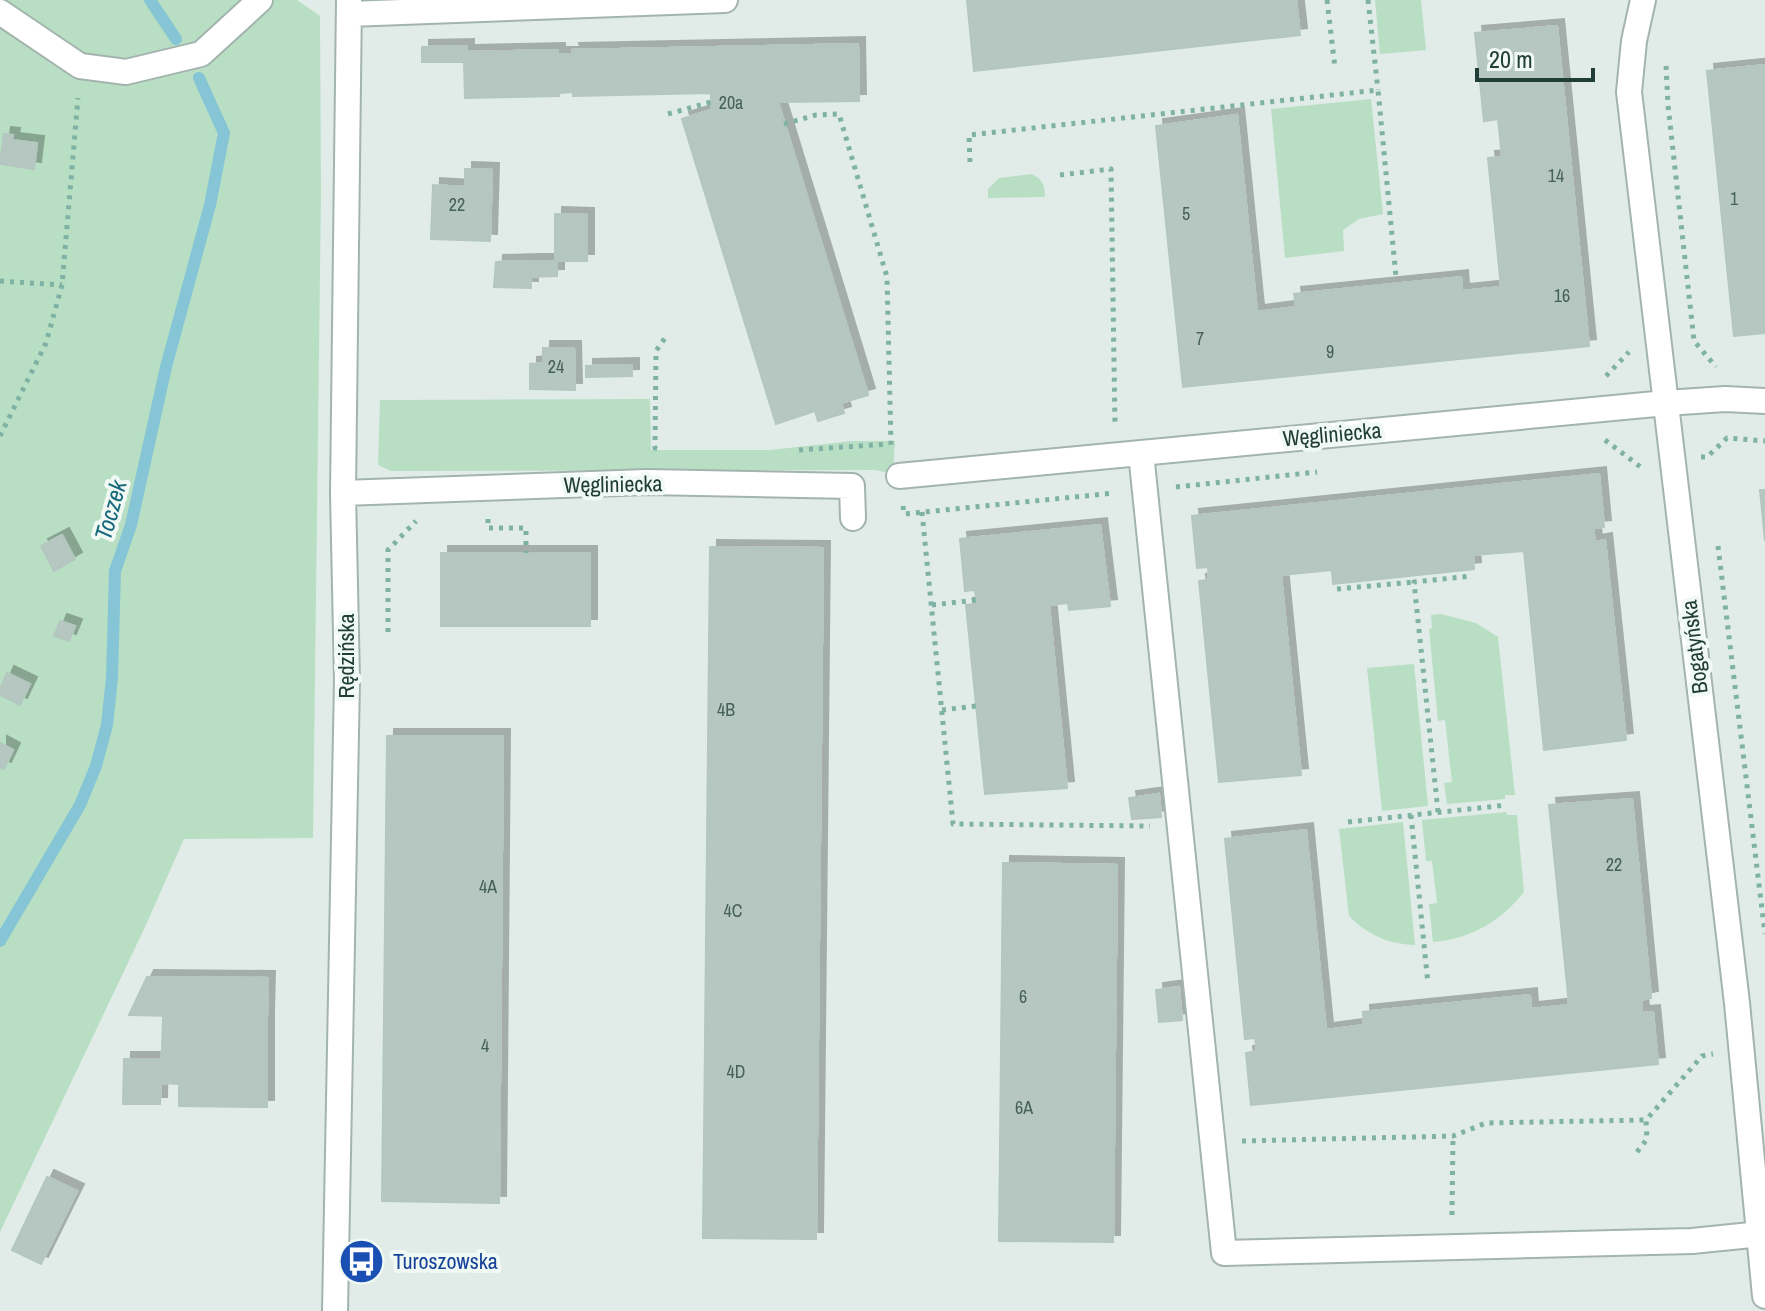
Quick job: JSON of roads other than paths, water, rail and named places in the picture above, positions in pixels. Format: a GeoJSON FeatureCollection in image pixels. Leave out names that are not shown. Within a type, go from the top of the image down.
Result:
{"type":"FeatureCollection","features":[{"type":"Feature","properties":{"kind":"street"},"geometry":{"type":"LineString","coordinates":[[0,12],[80,66],[126,72],[201,54],[260,0]]}},
{"type":"Feature","properties":{"kind":"street"},"geometry":{"type":"LineString","coordinates":[[349,7],[725,0]]}},
{"type":"Feature","properties":{"kind":"street","name":"Bogatyńska"},"geometry":{"type":"LineString","coordinates":[[1643,0],[1634,41],[1629,92],[1742,1050],[1765,1296]]}},
{"type":"Feature","properties":{"kind":"street","name":"Rędzińska"},"geometry":{"type":"LineString","coordinates":[[335,1311],[347,680],[343,493],[349,7]]}},
{"type":"Feature","properties":{"kind":"street","name":"Węgliniecka"},"geometry":{"type":"LineString","coordinates":[[899,476],[1666,403],[1725,399],[1765,401]]}},
{"type":"Feature","properties":{"kind":"street"},"geometry":{"type":"LineString","coordinates":[[1141,453],[1224,1253],[1692,1241],[1761,1234]]}},
{"type":"Feature","properties":{"kind":"street","name":"Węgliniecka"},"geometry":{"type":"LineString","coordinates":[[343,493],[661,482],[852,486],[853,518]]}},
{"type":"Feature","properties":{"kind":"waterway","name":"Toczek"},"geometry":{"type":"LineString","coordinates":[[150,0],[176,39]]}},
{"type":"Feature","properties":{"kind":"waterway","name":"Toczek"},"geometry":{"type":"LineString","coordinates":[[0,941],[80,805],[96,766],[107,725],[112,678],[115,571],[131,525],[166,367],[210,205],[224,133],[199,78]]}},
{"type":"Feature","properties":{"kind":"place","name":"Turoszowska"},"geometry":{"type":"Point","coordinates":[362,1261]}}]}
